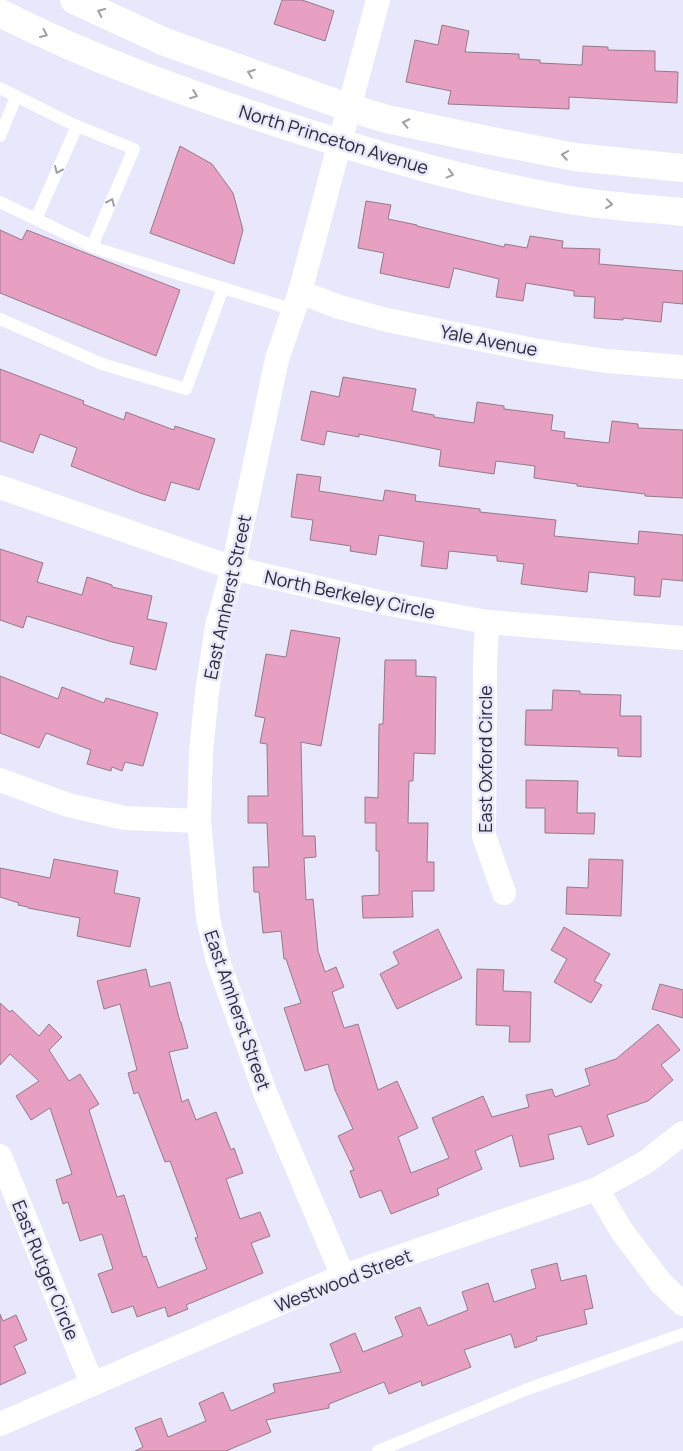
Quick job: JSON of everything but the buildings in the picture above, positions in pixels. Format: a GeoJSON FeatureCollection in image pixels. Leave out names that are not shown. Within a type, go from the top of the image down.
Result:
{"type":"FeatureCollection","features":[{"type":"Feature","properties":{"kind":"street","name":"North Princeton Avenue"},"geometry":{"type":"LineString","coordinates":[[74,0],[165,42],[350,108],[396,121],[555,153],[683,168]]}},
{"type":"Feature","properties":{"kind":"street","name":"East Amherst Street"},"geometry":{"type":"LineString","coordinates":[[343,1276],[266,1094],[218,961],[208,918],[199,821],[201,752],[207,692],[217,626],[233,568],[277,359],[297,301],[378,0]]}},
{"type":"Feature","properties":{"kind":"street","name":"North Princeton Avenue"},"geometry":{"type":"LineString","coordinates":[[0,13],[37,32],[117,66],[206,100],[339,143],[484,183],[561,199],[683,212]]}},
{"type":"Feature","properties":{"kind":"street","name":"Yale Avenue"},"geometry":{"type":"LineString","coordinates":[[297,301],[340,307],[387,320],[533,350],[606,361],[683,368]]}},
{"type":"Feature","properties":{"kind":"street","name":"North Berkeley Circle"},"geometry":{"type":"LineString","coordinates":[[0,487],[233,568],[379,602],[487,622],[683,638]]}},
{"type":"Feature","properties":{"kind":"street","name":"East Oxford Circle"},"geometry":{"type":"LineString","coordinates":[[487,622],[484,836],[504,893]]}},
{"type":"Feature","properties":{"kind":"street"},"geometry":{"type":"LineString","coordinates":[[0,780],[68,805],[126,818],[199,821]]}},
{"type":"Feature","properties":{"kind":"street","name":"Westwood Street"},"geometry":{"type":"LineString","coordinates":[[0,1424],[343,1276],[597,1189],[646,1162],[683,1133]]}},
{"type":"Feature","properties":{"kind":"street","name":"East Rutger Circle"},"geometry":{"type":"LineString","coordinates":[[0,1156],[92,1384]]}},
{"type":"Feature","properties":{"kind":"street"},"geometry":{"type":"LineString","coordinates":[[597,1189],[621,1230],[662,1283],[683,1304]]}},
{"type":"Feature","properties":{"kind":"lane"},"geometry":{"type":"LineString","coordinates":[[0,88],[77,126],[134,149],[92,246]]}},
{"type":"Feature","properties":{"kind":"lane"},"geometry":{"type":"LineString","coordinates":[[0,136],[16,97]]}},
{"type":"Feature","properties":{"kind":"lane"},"geometry":{"type":"LineString","coordinates":[[36,219],[77,126]]}},
{"type":"Feature","properties":{"kind":"lane"},"geometry":{"type":"LineString","coordinates":[[0,202],[92,246],[223,288],[297,301]]}},
{"type":"Feature","properties":{"kind":"lane"},"geometry":{"type":"LineString","coordinates":[[0,319],[102,364],[186,388],[223,288]]}},
{"type":"Feature","properties":{"kind":"lane"},"geometry":{"type":"LineString","coordinates":[[378,1451],[525,1390],[683,1334]]}}]}
